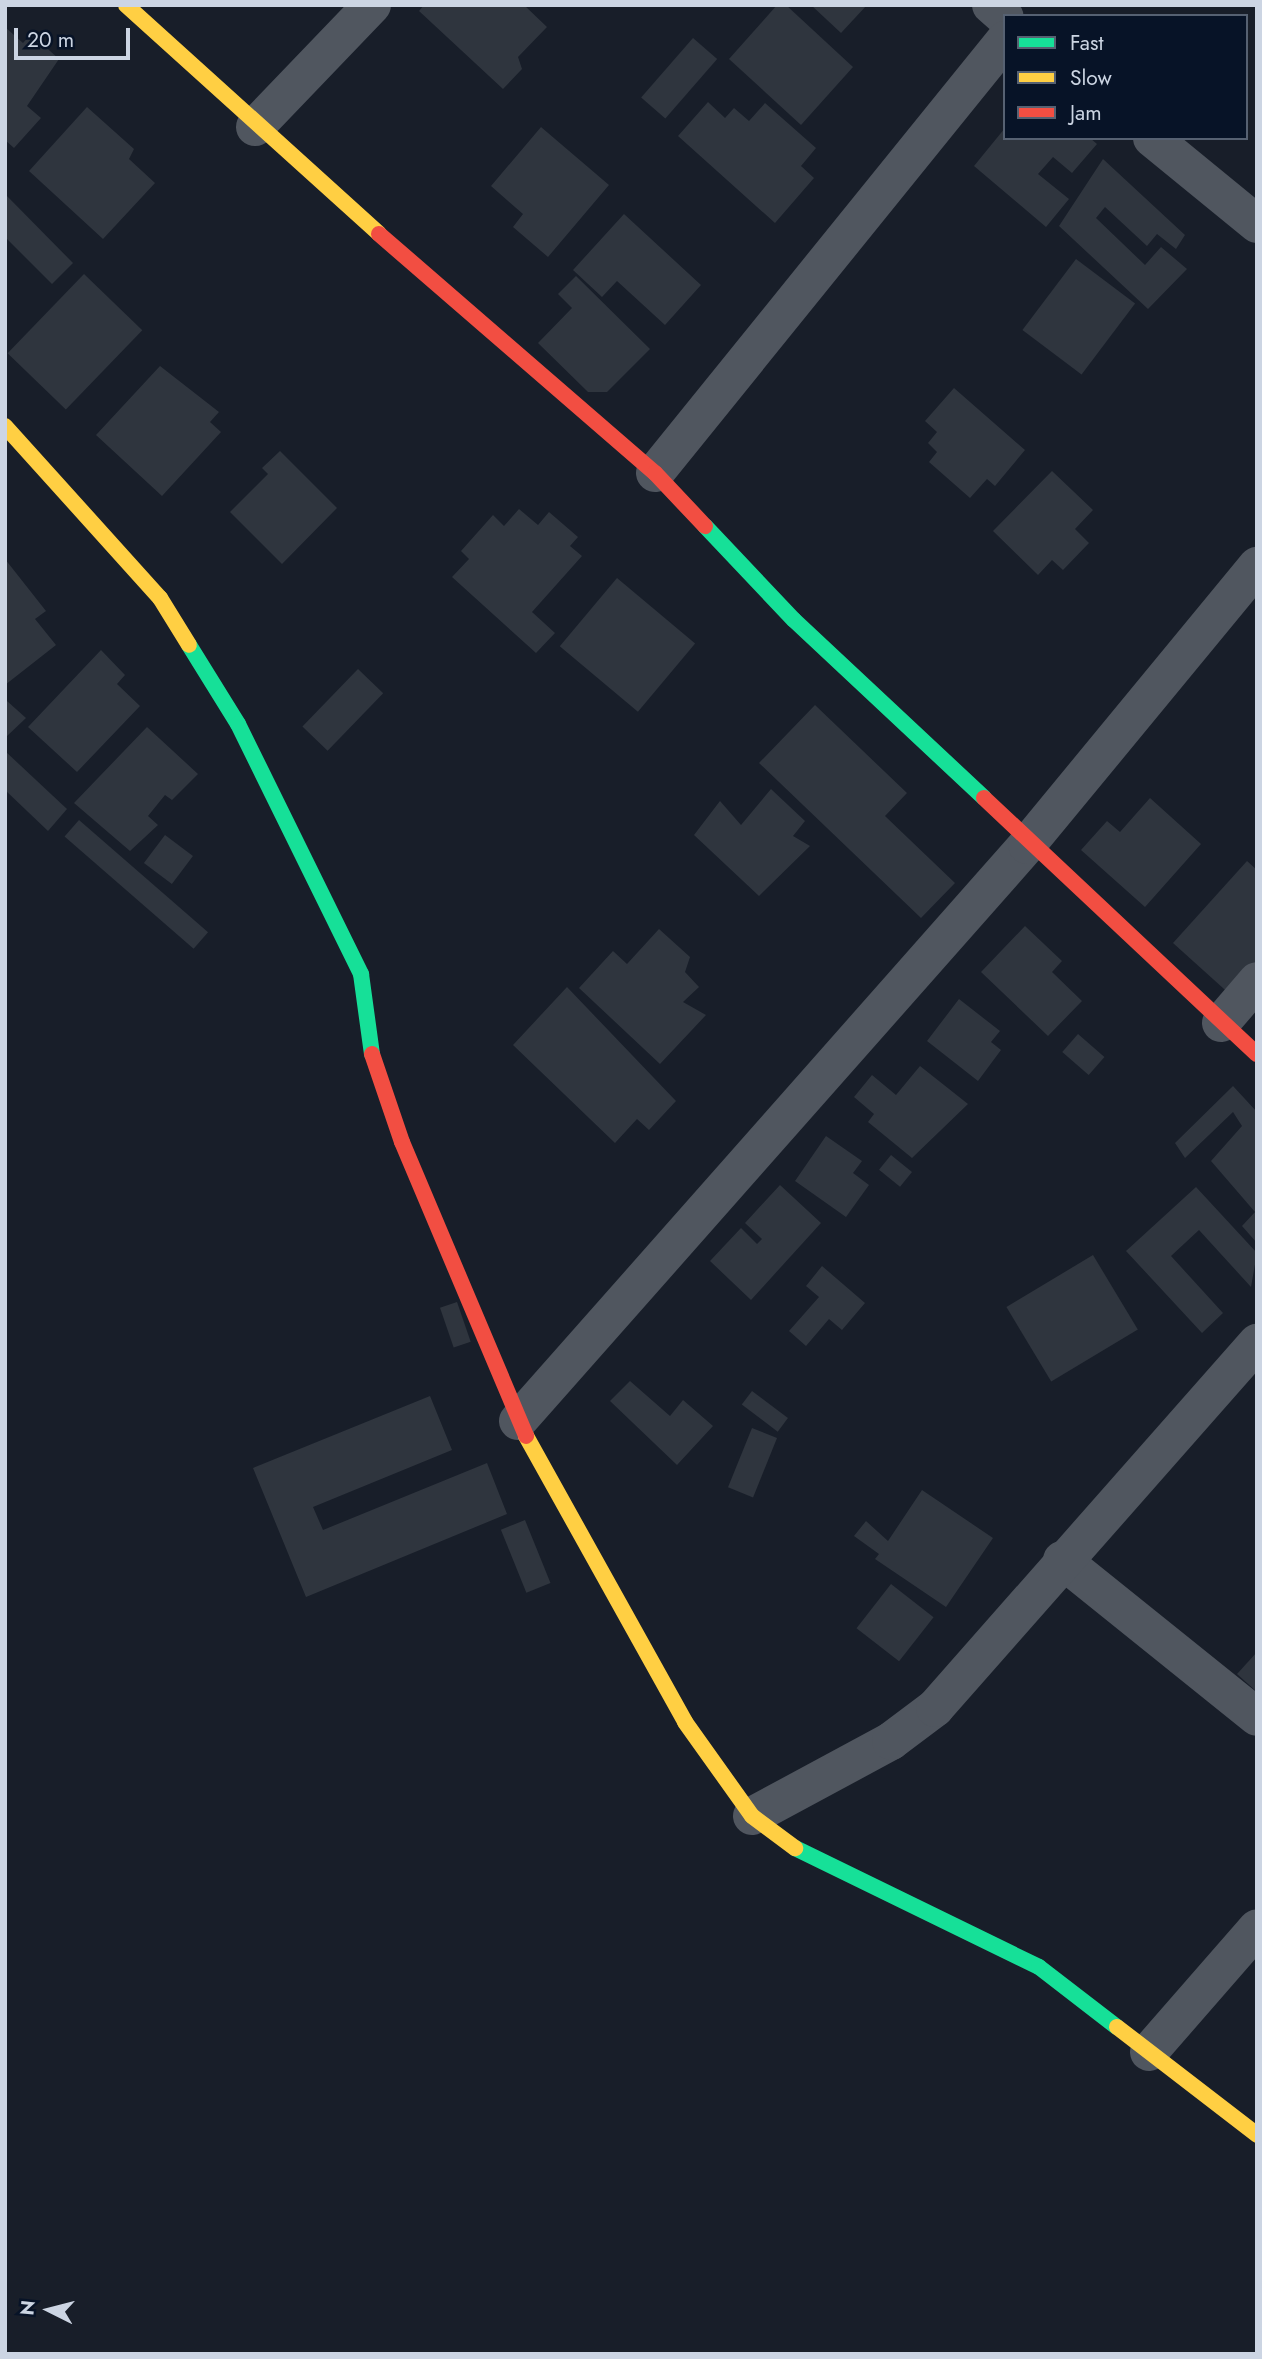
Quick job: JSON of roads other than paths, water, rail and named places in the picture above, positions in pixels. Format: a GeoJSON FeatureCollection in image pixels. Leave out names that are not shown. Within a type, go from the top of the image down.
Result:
{"type":"FeatureCollection","features":[{"type":"Feature","properties":{"kind":"street"},"geometry":{"type":"LineString","coordinates":[[126,5],[255,127],[655,473],[794,620],[1027,845],[1257,1054]]}},
{"type":"Feature","properties":{"kind":"street"},"geometry":{"type":"LineString","coordinates":[[255,127],[372,5]]}},
{"type":"Feature","properties":{"kind":"street"},"geometry":{"type":"LineString","coordinates":[[655,473],[1003,42]]}},
{"type":"Feature","properties":{"kind":"street"},"geometry":{"type":"LineString","coordinates":[[1154,140],[1257,224]]}},
{"type":"Feature","properties":{"kind":"street"},"geometry":{"type":"LineString","coordinates":[[5,426],[160,598],[238,724],[360,974],[373,1059],[402,1142],[519,1422],[685,1722],[752,1816],[811,1860],[1039,1967],[1257,2134]]}},
{"type":"Feature","properties":{"kind":"street"},"geometry":{"type":"LineString","coordinates":[[519,1422],[1027,845],[1257,566]]}},
{"type":"Feature","properties":{"kind":"street"},"geometry":{"type":"LineString","coordinates":[[1221,1023],[1257,981]]}},
{"type":"Feature","properties":{"kind":"street"},"geometry":{"type":"LineString","coordinates":[[752,1816],[891,1741],[935,1708],[1062,1560],[1257,1343]]}},
{"type":"Feature","properties":{"kind":"street"},"geometry":{"type":"LineString","coordinates":[[1062,1560],[1257,1717]]}},
{"type":"Feature","properties":{"kind":"street"},"geometry":{"type":"LineString","coordinates":[[1149,2052],[1257,1928]]}}]}
